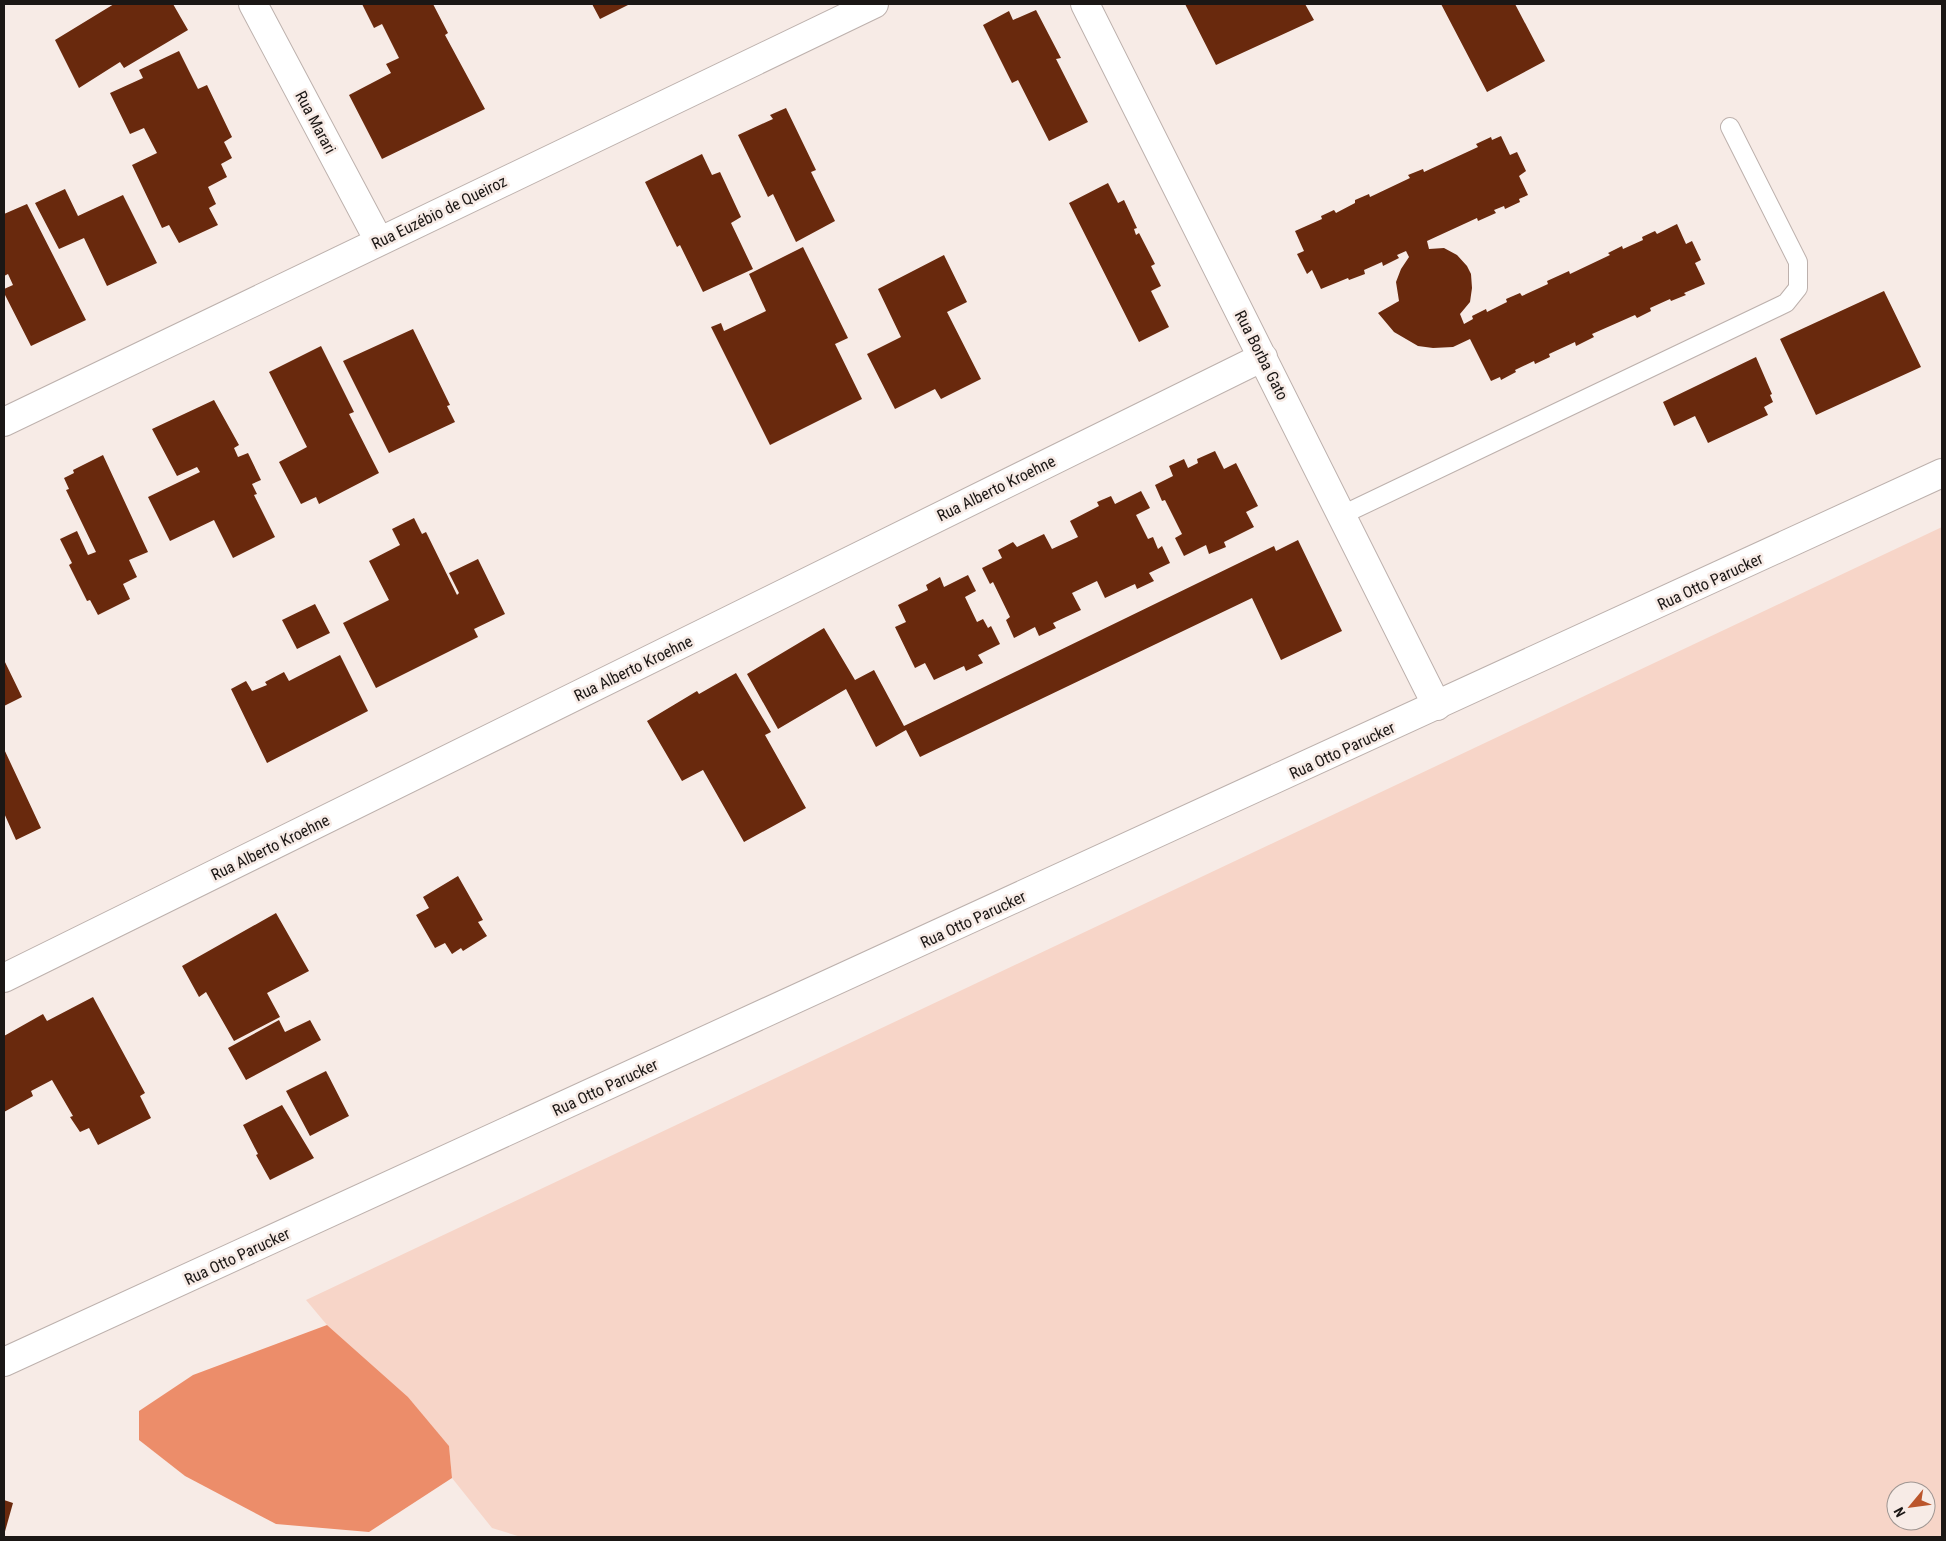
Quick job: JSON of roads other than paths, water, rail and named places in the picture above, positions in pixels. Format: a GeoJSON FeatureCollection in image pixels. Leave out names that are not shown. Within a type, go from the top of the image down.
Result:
{"type":"FeatureCollection","features":[{"type":"Feature","properties":{"kind":"street","name":"Rua Marari"},"geometry":{"type":"LineString","coordinates":[[253,4],[379,241]]}},
{"type":"Feature","properties":{"kind":"street","name":"Rua Euzébio de Queiroz"},"geometry":{"type":"LineString","coordinates":[[4,422],[874,4]]}},
{"type":"Feature","properties":{"kind":"street","name":"Rua Borba Gato"},"geometry":{"type":"LineString","coordinates":[[1085,4],[1437,706]]}},
{"type":"Feature","properties":{"kind":"street","name":"Rua Alberto Kroehne"},"geometry":{"type":"LineString","coordinates":[[4,978],[1263,357]]}},
{"type":"Feature","properties":{"kind":"street","name":"Rua Otto Parucker"},"geometry":{"type":"LineString","coordinates":[[4,1362],[1942,473]]}},
{"type":"Feature","properties":{"kind":"lane"},"geometry":{"type":"LineString","coordinates":[[1342,515],[1786,303],[1798,288],[1798,262],[1730,127]]}}]}
